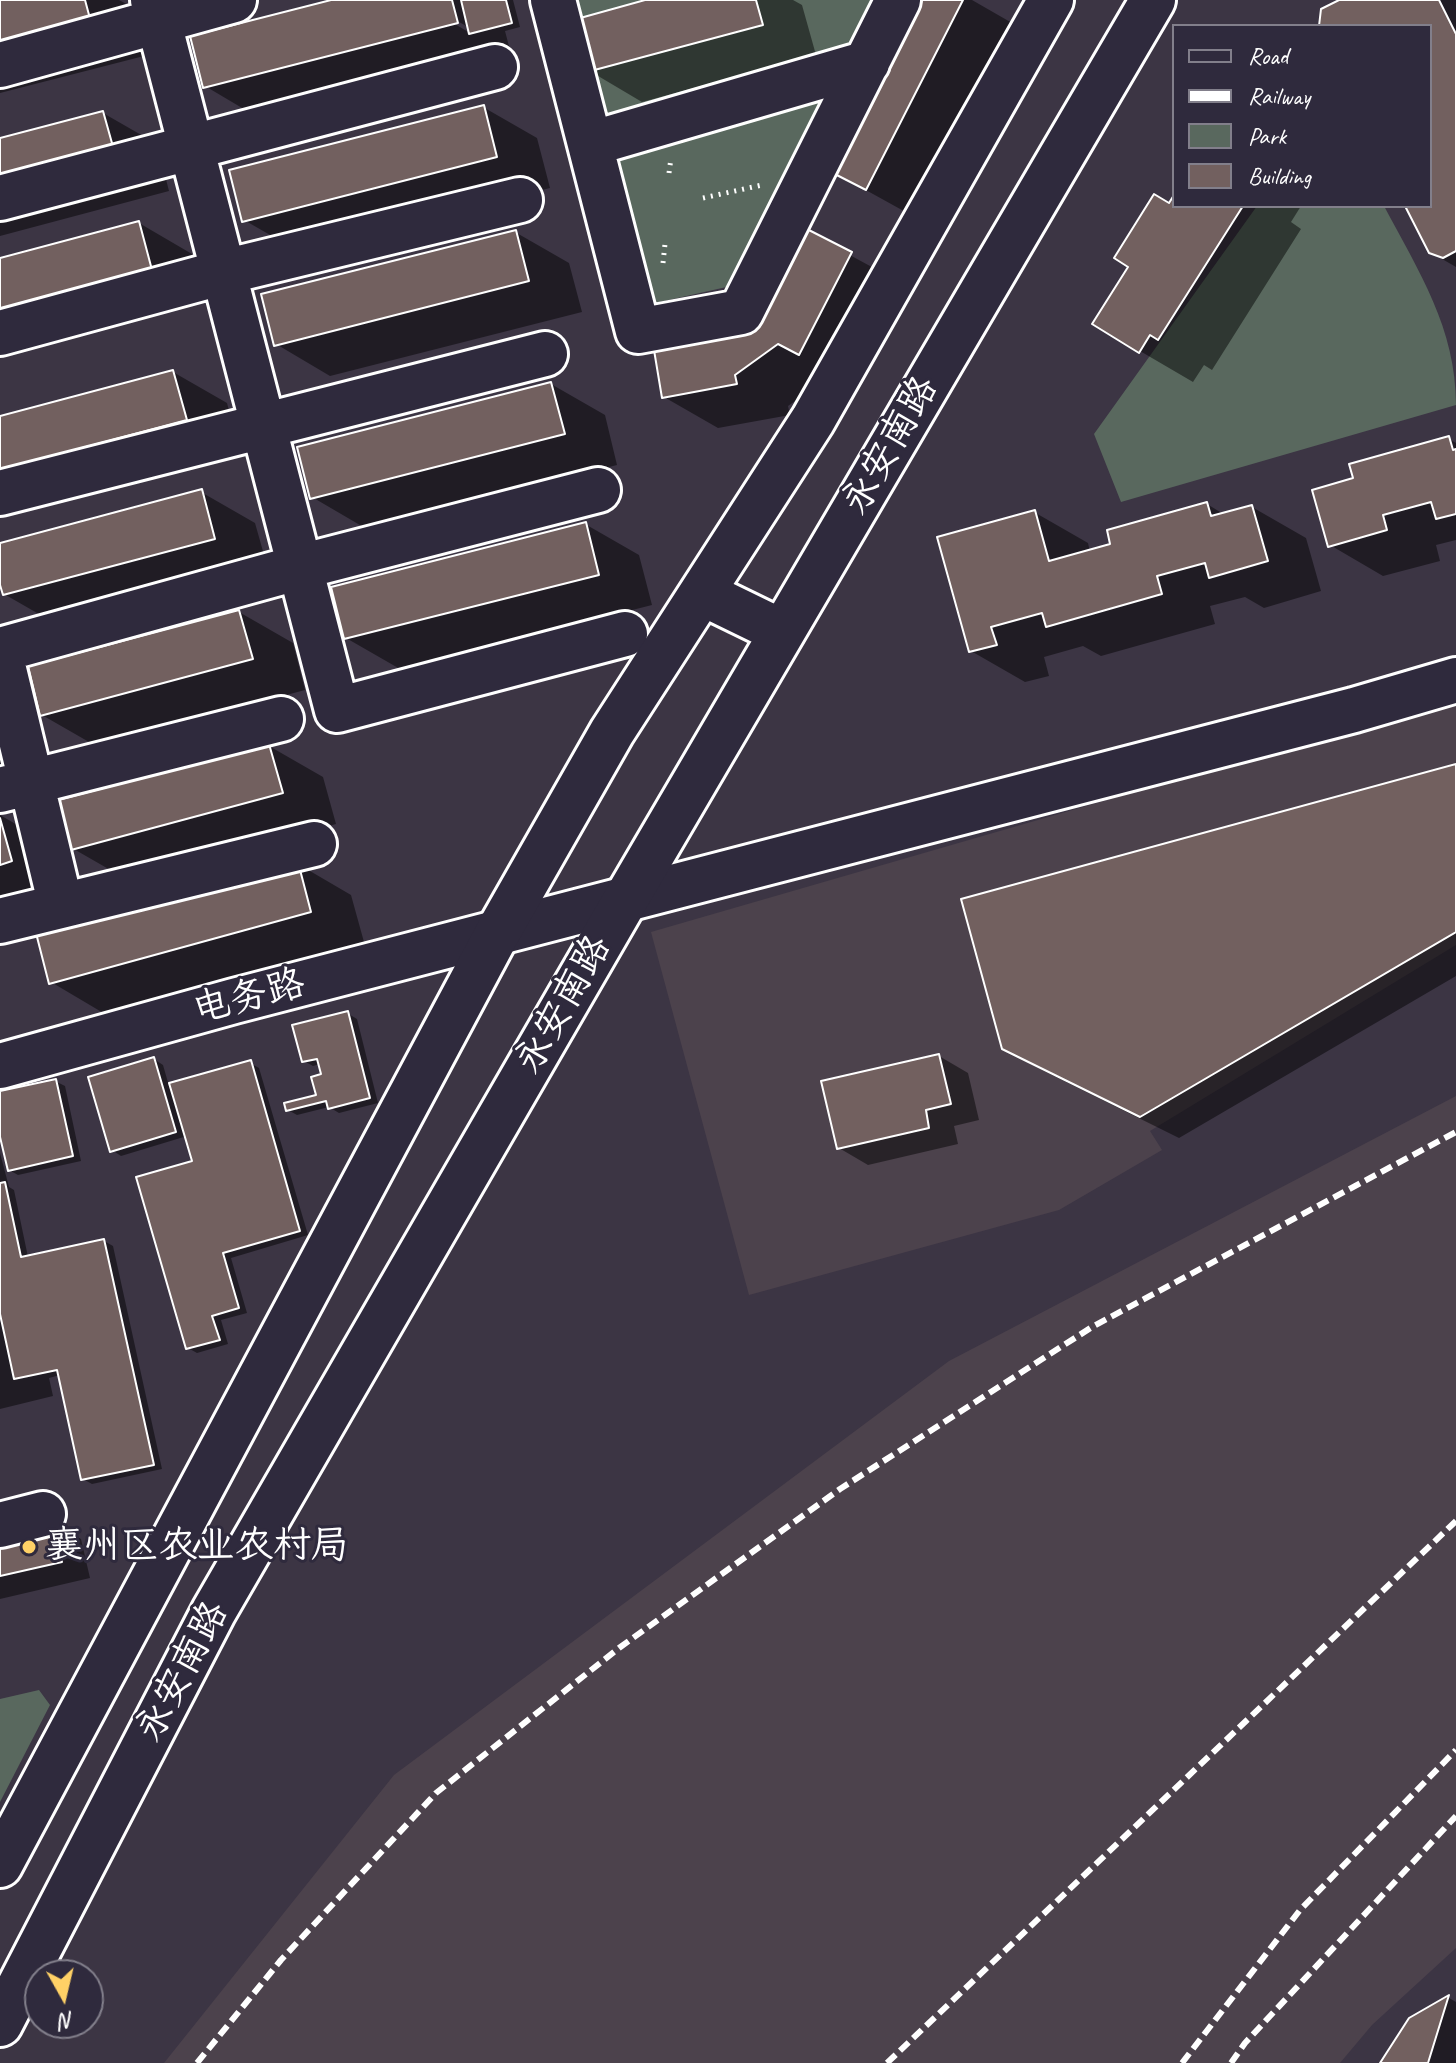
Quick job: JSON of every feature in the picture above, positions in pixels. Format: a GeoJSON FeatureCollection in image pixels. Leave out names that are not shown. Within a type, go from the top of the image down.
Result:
{"type":"FeatureCollection","features":[{"type":"Feature","properties":{"kind":"main road"},"geometry":{"type":"LineString","coordinates":[[0,65],[156,10],[234,0]]}},
{"type":"Feature","properties":{"kind":"main road"},"geometry":{"type":"LineString","coordinates":[[553,0],[638,331],[741,312],[898,0]]}},
{"type":"Feature","properties":{"kind":"main road","name":"永安南路"},"geometry":{"type":"LineString","coordinates":[[0,1865],[498,932],[612,732],[813,420],[1051,0]]}},
{"type":"Feature","properties":{"kind":"main road","name":"永安南路"},"geometry":{"type":"LineString","coordinates":[[0,2024],[214,1611],[626,899],[1153,0]]}},
{"type":"Feature","properties":{"kind":"main road"},"geometry":{"type":"LineString","coordinates":[[156,10],[337,710],[625,634]]}},
{"type":"Feature","properties":{"kind":"main road"},"geometry":{"type":"LineString","coordinates":[[590,144],[867,63]]}},
{"type":"Feature","properties":{"kind":"main road"},"geometry":{"type":"LineString","coordinates":[[0,198],[495,67]]}},
{"type":"Feature","properties":{"kind":"main road"},"geometry":{"type":"LineString","coordinates":[[0,333],[224,272],[520,200]]}},
{"type":"Feature","properties":{"kind":"main road"},"geometry":{"type":"LineString","coordinates":[[0,493],[545,354]]}},
{"type":"Feature","properties":{"kind":"main road"},"geometry":{"type":"LineString","coordinates":[[61,906],[16,786],[0,652],[300,567],[598,490]]}},
{"type":"Feature","properties":{"kind":"main road"},"geometry":{"type":"LineString","coordinates":[[702,593],[782,632]]}},
{"type":"Feature","properties":{"kind":"main road","name":"电务路"},"geometry":{"type":"LineString","coordinates":[[0,1066],[1456,680]]}},
{"type":"Feature","properties":{"kind":"main road"},"geometry":{"type":"LineString","coordinates":[[16,786],[281,719]]}},
{"type":"Feature","properties":{"kind":"main road"},"geometry":{"type":"LineString","coordinates":[[0,921],[314,844]]}},
{"type":"Feature","properties":{"kind":"main road"},"geometry":{"type":"LineString","coordinates":[[0,1525],[43,1514]]}},
{"type":"Feature","properties":{"kind":"shaded area"},"geometry":{"type":"Polygon","coordinates":[[[1456,699],[1456,945],[1150,1131],[1162,1150],[1059,1210],[749,1295],[651,932],[1456,699]]]}},
{"type":"Feature","properties":{"kind":"shaded area"},"geometry":{"type":"Polygon","coordinates":[[[1456,1096],[1456,1948],[1372,2025],[1340,2063],[164,2063],[394,1775],[949,1361],[1456,1096]]]}},
{"type":"Feature","properties":{"kind":"green space"},"geometry":{"type":"Polygon","coordinates":[[[563,0],[875,0],[731,286],[642,306],[563,0]]]}},
{"type":"Feature","properties":{"kind":"green space"},"geometry":{"type":"Polygon","coordinates":[[[1256,208],[1385,208],[1433,301],[1450,351],[1456,405],[1121,502],[1094,434],[1256,208]]]}},
{"type":"Feature","properties":{"kind":"green space"},"geometry":{"type":"Polygon","coordinates":[[[39,1690],[50,1705],[0,1802],[0,1699],[39,1690]]]}},
{"type":"Feature","properties":{"kind":"building"},"geometry":{"type":"Polygon","coordinates":[[[0,0],[85,0],[92,26],[0,49],[0,0]]]}},
{"type":"Feature","properties":{"kind":"building"},"geometry":{"type":"Polygon","coordinates":[[[331,0],[452,0],[458,23],[203,88],[190,36],[331,0]]]}},
{"type":"Feature","properties":{"kind":"building"},"geometry":{"type":"Polygon","coordinates":[[[461,0],[506,0],[512,23],[469,34],[461,0]]]}},
{"type":"Feature","properties":{"kind":"building"},"geometry":{"type":"Polygon","coordinates":[[[645,0],[756,0],[763,25],[587,72],[573,20],[645,0]]]}},
{"type":"Feature","properties":{"kind":"building"},"geometry":{"type":"Polygon","coordinates":[[[909,0],[963,0],[866,190],[823,168],[909,0]]]}},
{"type":"Feature","properties":{"kind":"building"},"geometry":{"type":"Polygon","coordinates":[[[1339,0],[1439,0],[1456,34],[1456,251],[1443,258],[1429,253],[1406,208],[1432,208],[1432,24],[1319,24],[1321,9],[1339,0]]]}},
{"type":"Feature","properties":{"kind":"building"},"geometry":{"type":"Polygon","coordinates":[[[484,105],[497,157],[242,222],[229,170],[484,105]]]}},
{"type":"Feature","properties":{"kind":"building"},"geometry":{"type":"Polygon","coordinates":[[[103,111],[117,161],[0,192],[0,138],[103,111]]]}},
{"type":"Feature","properties":{"kind":"building"},"geometry":{"type":"Polygon","coordinates":[[[1154,194],[1169,203],[1172,198],[1172,208],[1242,208],[1158,340],[1150,335],[1139,353],[1092,324],[1128,267],[1114,258],[1154,194]]]}},
{"type":"Feature","properties":{"kind":"building"},"geometry":{"type":"Polygon","coordinates":[[[139,221],[152,270],[0,311],[0,258],[139,221]]]}},
{"type":"Feature","properties":{"kind":"building"},"geometry":{"type":"Polygon","coordinates":[[[799,225],[852,252],[799,355],[778,344],[735,375],[737,384],[662,398],[653,344],[745,327],[799,225]]]}},
{"type":"Feature","properties":{"kind":"building"},"geometry":{"type":"Polygon","coordinates":[[[516,230],[529,281],[274,346],[261,294],[516,230]]]}},
{"type":"Feature","properties":{"kind":"building"},"geometry":{"type":"Polygon","coordinates":[[[173,370],[187,420],[0,470],[0,416],[173,370]]]}},
{"type":"Feature","properties":{"kind":"building"},"geometry":{"type":"Polygon","coordinates":[[[551,382],[565,434],[310,499],[297,447],[551,382]]]}},
{"type":"Feature","properties":{"kind":"building"},"geometry":{"type":"Polygon","coordinates":[[[1449,436],[1453,450],[1456,449],[1456,514],[1436,519],[1431,502],[1383,515],[1387,530],[1328,547],[1312,490],[1353,478],[1349,464],[1449,436]]]}},
{"type":"Feature","properties":{"kind":"building"},"geometry":{"type":"Polygon","coordinates":[[[202,489],[215,539],[3,595],[0,585],[0,543],[202,489]]]}},
{"type":"Feature","properties":{"kind":"building"},"geometry":{"type":"Polygon","coordinates":[[[1207,502],[1211,516],[1252,505],[1268,561],[1209,578],[1205,563],[1157,576],[1162,594],[1046,627],[1042,613],[991,627],[997,645],[969,652],[937,537],[1035,510],[1049,561],[1110,544],[1107,530],[1207,502]]]}},
{"type":"Feature","properties":{"kind":"building"},"geometry":{"type":"Polygon","coordinates":[[[586,522],[599,575],[344,639],[331,587],[586,522]]]}},
{"type":"Feature","properties":{"kind":"building"},"geometry":{"type":"Polygon","coordinates":[[[239,610],[253,659],[40,716],[28,666],[239,610]]]}},
{"type":"Feature","properties":{"kind":"building"},"geometry":{"type":"Polygon","coordinates":[[[269,744],[283,793],[71,850],[58,800],[269,744]]]}},
{"type":"Feature","properties":{"kind":"building"},"geometry":{"type":"Polygon","coordinates":[[[1456,764],[1456,932],[1140,1117],[1002,1049],[961,899],[1456,764]]]}},
{"type":"Feature","properties":{"kind":"building"},"geometry":{"type":"Polygon","coordinates":[[[0,818],[12,861],[0,865],[0,818]]]}},
{"type":"Feature","properties":{"kind":"building"},"geometry":{"type":"Polygon","coordinates":[[[298,862],[311,912],[49,984],[36,933],[298,862]]]}},
{"type":"Feature","properties":{"kind":"building"},"geometry":{"type":"Polygon","coordinates":[[[348,1011],[370,1098],[328,1109],[326,1101],[286,1111],[284,1103],[316,1095],[311,1077],[321,1074],[317,1059],[302,1062],[292,1025],[348,1011]]]}},
{"type":"Feature","properties":{"kind":"building"},"geometry":{"type":"Polygon","coordinates":[[[939,1054],[951,1104],[926,1110],[929,1128],[837,1149],[821,1081],[939,1054]]]}},
{"type":"Feature","properties":{"kind":"building"},"geometry":{"type":"Polygon","coordinates":[[[154,1057],[176,1132],[110,1152],[88,1077],[154,1057]]]}},
{"type":"Feature","properties":{"kind":"building"},"geometry":{"type":"Polygon","coordinates":[[[251,1060],[300,1231],[223,1253],[239,1308],[212,1316],[220,1340],[186,1349],[136,1177],[192,1161],[169,1083],[251,1060]]]}},
{"type":"Feature","properties":{"kind":"building"},"geometry":{"type":"Polygon","coordinates":[[[56,1079],[73,1156],[8,1171],[0,1137],[0,1091],[56,1079]]]}},
{"type":"Feature","properties":{"kind":"building"},"geometry":{"type":"Polygon","coordinates":[[[5,1182],[21,1257],[104,1239],[154,1465],[81,1480],[57,1370],[14,1379],[0,1314],[0,1183],[5,1182]]]}},
{"type":"Feature","properties":{"kind":"building","name":"襄州区农业农村局"},"geometry":{"type":"Polygon","coordinates":[[[52,1520],[62,1562],[0,1576],[0,1532],[52,1520]]]}},
{"type":"Feature","properties":{"kind":"building"},"geometry":{"type":"Polygon","coordinates":[[[1449,1995],[1428,2063],[1380,2063],[1409,2018],[1449,1995]]]}},
{"type":"Feature","properties":{"kind":"railway"},"geometry":{"type":"LineString","coordinates":[[197,2063],[281,1960],[436,1793],[619,1648],[840,1489],[1092,1327],[1456,1132]]}},
{"type":"Feature","properties":{"kind":"railway"},"geometry":{"type":"LineString","coordinates":[[887,2063],[1456,1521]]}},
{"type":"Feature","properties":{"kind":"railway"},"geometry":{"type":"LineString","coordinates":[[1182,2063],[1300,1910],[1456,1750]]}},
{"type":"Feature","properties":{"kind":"railway"},"geometry":{"type":"LineString","coordinates":[[1231,2063],[1245,2043],[1456,1816]]}},
{"type":"Feature","properties":{"kind":"place","name":"襄州区农业农村局"},"geometry":{"type":"Point","coordinates":[29,1547]}}]}
